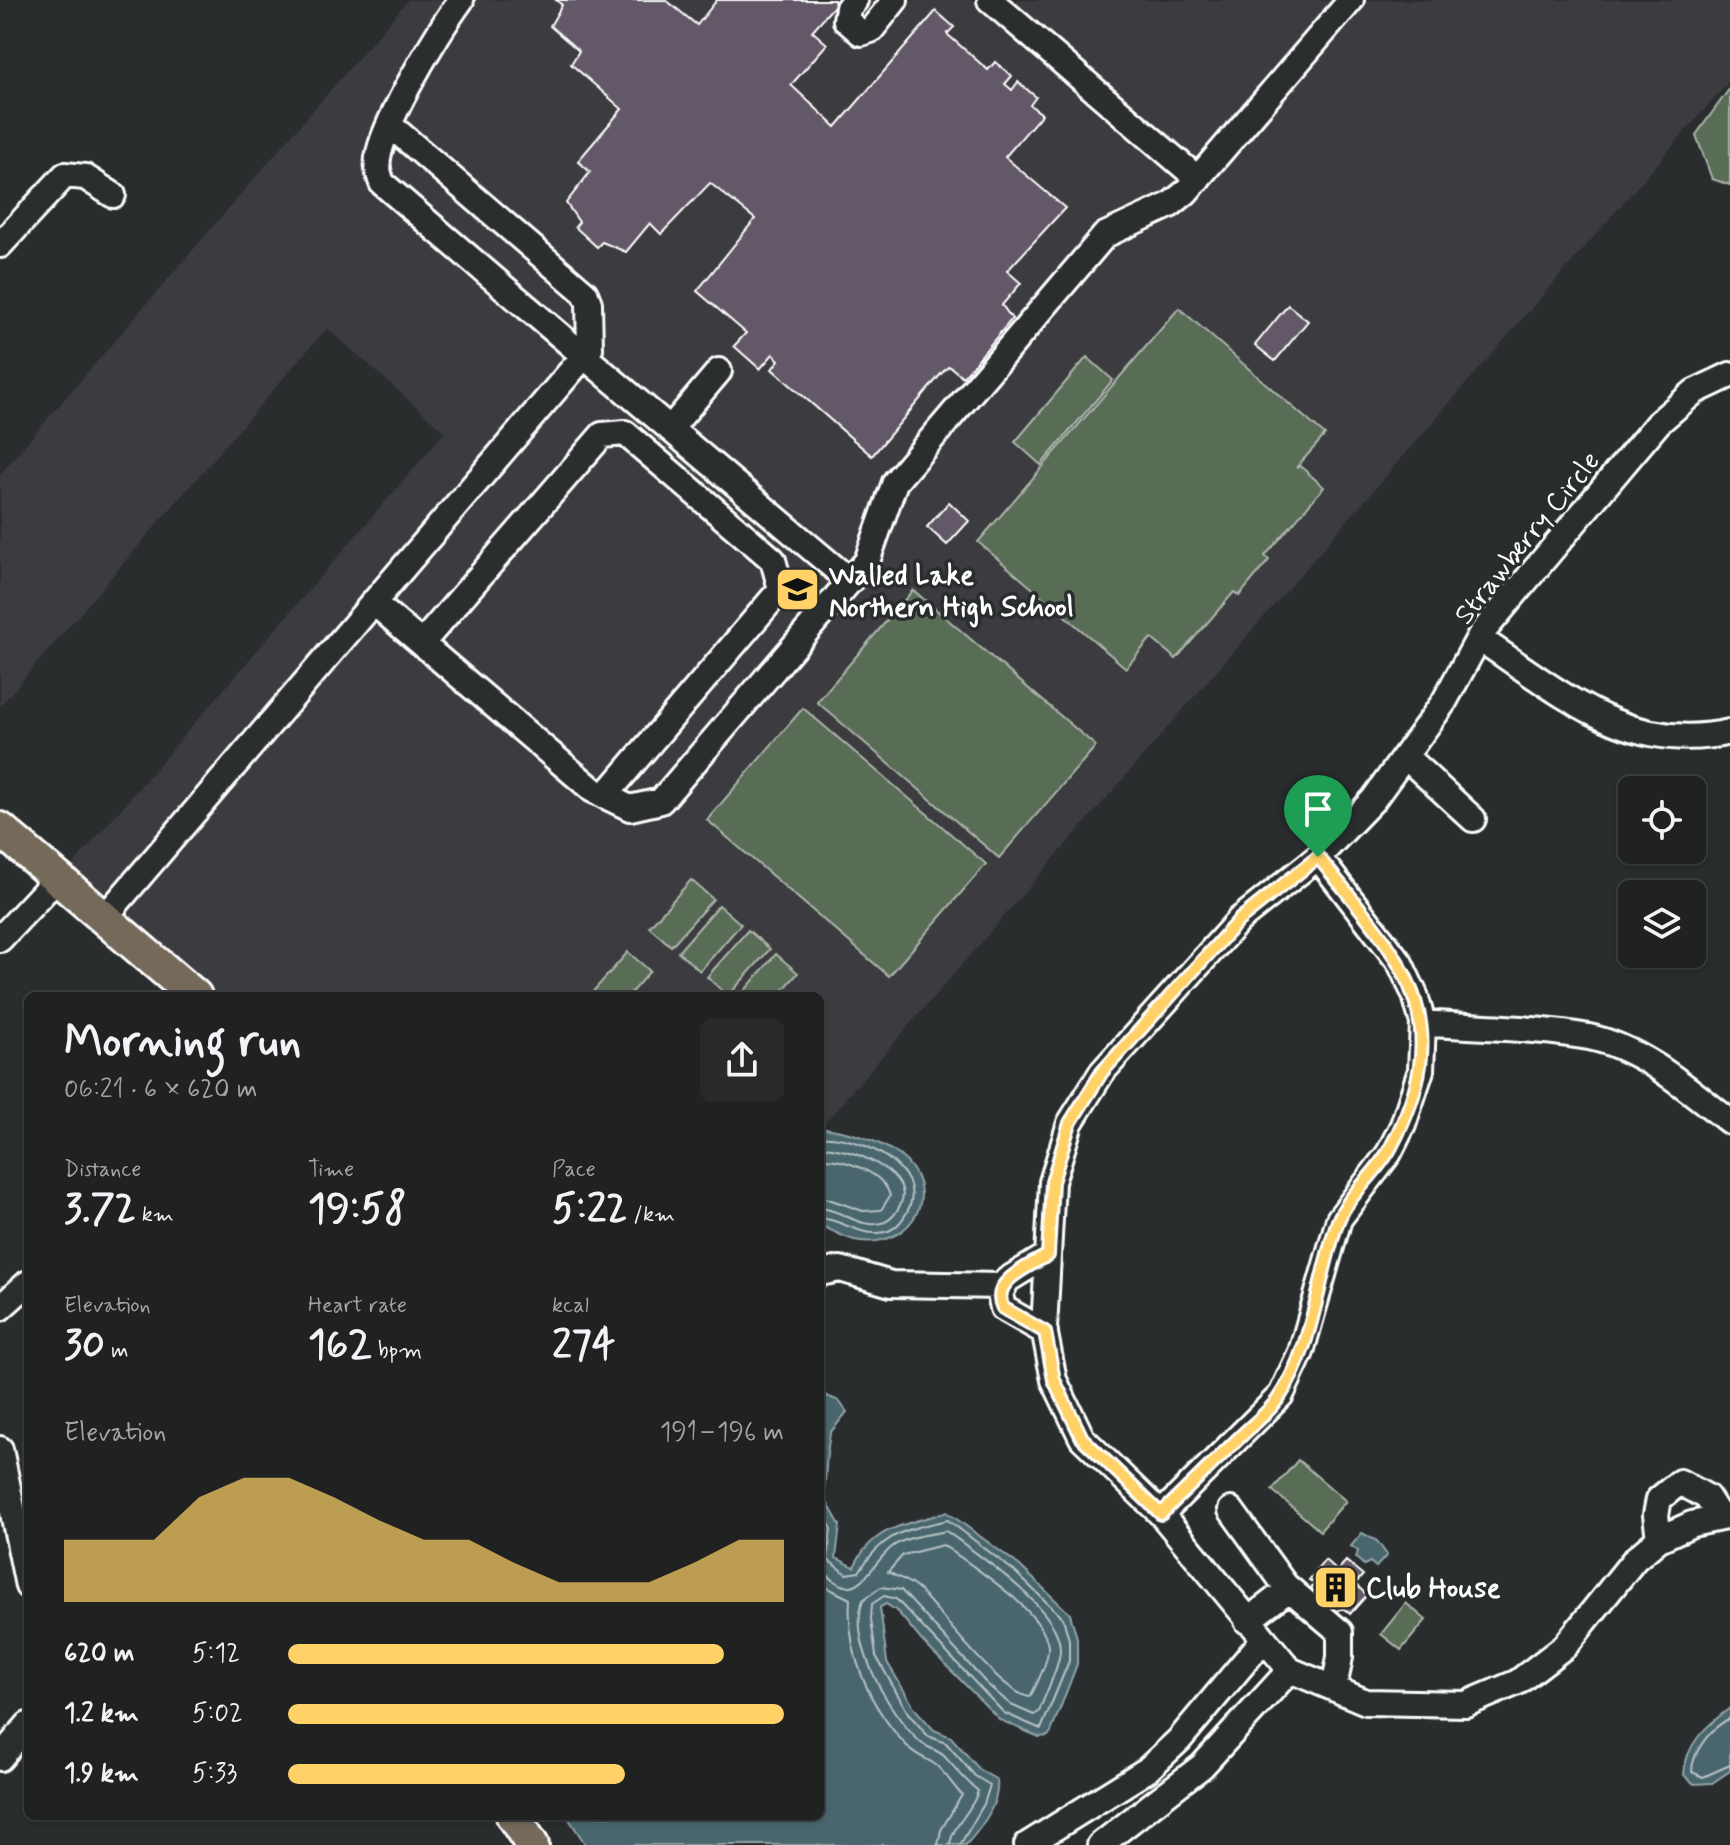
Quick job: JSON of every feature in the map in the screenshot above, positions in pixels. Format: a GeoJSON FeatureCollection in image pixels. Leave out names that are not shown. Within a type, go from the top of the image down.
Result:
{"type":"FeatureCollection","features":[{"type":"Feature","properties":{"kind":"main road"},"geometry":{"type":"LineString","coordinates":[[0,829],[190,992]]}},
{"type":"Feature","properties":{"kind":"main road"},"geometry":{"type":"LineString","coordinates":[[516,1820],[532,1845]]}},
{"type":"Feature","properties":{"kind":"street"},"geometry":{"type":"LineString","coordinates":[[461,0],[416,73],[379,151],[377,168],[382,183],[850,581]]}},
{"type":"Feature","properties":{"kind":"street"},"geometry":{"type":"LineString","coordinates":[[855,0],[848,8],[846,20],[861,33],[871,30],[895,0]]}},
{"type":"Feature","properties":{"kind":"street"},"geometry":{"type":"LineString","coordinates":[[990,0],[1198,179]]}},
{"type":"Feature","properties":{"kind":"street"},"geometry":{"type":"LineString","coordinates":[[373,602],[593,790],[630,808],[661,801],[867,561],[895,482],[1105,235],[1170,205],[1198,179],[1351,0]]}},
{"type":"Feature","properties":{"kind":"street"},"geometry":{"type":"LineString","coordinates":[[104,918],[590,349],[589,303],[585,293],[391,126]]}},
{"type":"Feature","properties":{"kind":"street"},"geometry":{"type":"LineString","coordinates":[[0,245],[65,175],[85,177],[113,195]]}},
{"type":"Feature","properties":{"kind":"street"},"geometry":{"type":"LineString","coordinates":[[670,429],[719,371]]}},
{"type":"Feature","properties":{"kind":"street","name":"Strawberry Circle"},"geometry":{"type":"LineString","coordinates":[[1659,1539],[1656,1515],[1659,1499],[1680,1482],[1707,1497],[1725,1516],[1659,1539],[1635,1559],[1565,1646],[1518,1682],[1466,1704],[1366,1702],[1290,1670],[1161,1514],[1082,1438],[1054,1380],[1045,1332],[1052,1182],[1070,1123],[1102,1072],[1239,920],[1318,857],[1373,800],[1407,758],[1480,639],[1658,423],[1694,392],[1730,375]]}},
{"type":"Feature","properties":{"kind":"street"},"geometry":{"type":"LineString","coordinates":[[422,643],[602,435],[625,433],[773,560],[781,589],[605,796]]}},
{"type":"Feature","properties":{"kind":"street"},"geometry":{"type":"LineString","coordinates":[[1480,639],[1599,718],[1648,735],[1680,739],[1730,732]]}},
{"type":"Feature","properties":{"kind":"street"},"geometry":{"type":"LineString","coordinates":[[1407,758],[1473,819]]}},
{"type":"Feature","properties":{"kind":"street"},"geometry":{"type":"LineString","coordinates":[[1161,1514],[1281,1395],[1301,1352],[1339,1219],[1389,1153],[1403,1125],[1421,1070],[1423,1023],[1415,995],[1400,963],[1318,857]]}},
{"type":"Feature","properties":{"kind":"street"},"geometry":{"type":"LineString","coordinates":[[0,939],[57,878]]}},
{"type":"Feature","properties":{"kind":"street"},"geometry":{"type":"LineString","coordinates":[[1423,1023],[1590,1037],[1635,1055],[1682,1084],[1730,1122]]}},
{"type":"Feature","properties":{"kind":"street"},"geometry":{"type":"LineString","coordinates":[[824,1272],[840,1269],[891,1284],[1002,1286],[1048,1255]]}},
{"type":"Feature","properties":{"kind":"street"},"geometry":{"type":"LineString","coordinates":[[1002,1286],[1000,1302],[1003,1308],[1045,1332]]}},
{"type":"Feature","properties":{"kind":"street"},"geometry":{"type":"LineString","coordinates":[[0,1308],[24,1287]]}},
{"type":"Feature","properties":{"kind":"street"},"geometry":{"type":"LineString","coordinates":[[0,1449],[24,1566]]}},
{"type":"Feature","properties":{"kind":"street"},"geometry":{"type":"LineString","coordinates":[[1231,1510],[1289,1589],[1340,1632],[1340,1657],[1334,1688]]}},
{"type":"Feature","properties":{"kind":"street"},"geometry":{"type":"LineString","coordinates":[[1027,1845],[1115,1793],[1179,1740],[1255,1630],[1289,1589]]}},
{"type":"Feature","properties":{"kind":"street"},"geometry":{"type":"LineString","coordinates":[[1100,1845],[1202,1766],[1290,1670]]}},
{"type":"Feature","properties":{"kind":"street"},"geometry":{"type":"LineString","coordinates":[[0,1758],[24,1730]]}},
{"type":"Feature","properties":{"kind":"street"},"geometry":{"type":"LineString","coordinates":[[1115,1793],[1134,1821]]}},
{"type":"Feature","properties":{"kind":"shaded area","name":"Walled Lake Northern High School"},"geometry":{"type":"Polygon","coordinates":[[[408,0],[1730,0],[1730,80],[824,1123],[824,992],[183,992],[58,882],[445,432],[327,328],[0,706],[0,474],[408,0]]]}},
{"type":"Feature","properties":{"kind":"green space"},"geometry":{"type":"Polygon","coordinates":[[[1730,88],[1730,185],[1712,179],[1696,135],[1730,88]]]}},
{"type":"Feature","properties":{"kind":"green space"},"geometry":{"type":"Polygon","coordinates":[[[1179,308],[1325,435],[1296,468],[1300,466],[1324,487],[1265,556],[1269,560],[1239,596],[1234,592],[1176,659],[1151,638],[1126,668],[978,542],[1179,308]]]}},
{"type":"Feature","properties":{"kind":"green space"},"geometry":{"type":"Polygon","coordinates":[[[1087,357],[1113,380],[1041,465],[1015,442],[1087,357]]]}},
{"type":"Feature","properties":{"kind":"green space"},"geometry":{"type":"Polygon","coordinates":[[[913,590],[1096,746],[999,858],[817,702],[913,590]]]}},
{"type":"Feature","properties":{"kind":"green space"},"geometry":{"type":"Polygon","coordinates":[[[803,708],[986,864],[889,976],[707,820],[803,708]]]}},
{"type":"Feature","properties":{"kind":"green space"},"geometry":{"type":"Polygon","coordinates":[[[691,880],[713,899],[671,946],[649,927],[691,880]]]}},
{"type":"Feature","properties":{"kind":"green space"},"geometry":{"type":"Polygon","coordinates":[[[719,905],[741,924],[700,971],[678,952],[719,905]]]}},
{"type":"Feature","properties":{"kind":"green space"},"geometry":{"type":"Polygon","coordinates":[[[748,930],[770,949],[732,992],[724,992],[707,977],[748,930]]]}},
{"type":"Feature","properties":{"kind":"green space"},"geometry":{"type":"Polygon","coordinates":[[[628,952],[650,971],[632,992],[593,992],[628,952]]]}},
{"type":"Feature","properties":{"kind":"green space"},"geometry":{"type":"Polygon","coordinates":[[[776,954],[798,973],[781,992],[743,992],[776,954]]]}},
{"type":"Feature","properties":{"kind":"green space"},"geometry":{"type":"Polygon","coordinates":[[[1298,1460],[1346,1501],[1320,1531],[1272,1490],[1298,1460]]]}},
{"type":"Feature","properties":{"kind":"green space"},"geometry":{"type":"Polygon","coordinates":[[[1406,1603],[1426,1620],[1401,1650],[1381,1634],[1406,1603]]]}},
{"type":"Feature","properties":{"kind":"water"},"geometry":{"type":"Polygon","coordinates":[[[824,1129],[854,1134],[882,1145],[899,1155],[912,1169],[921,1199],[917,1213],[908,1226],[895,1235],[879,1240],[860,1241],[824,1227],[824,1129]]]}},
{"type":"Feature","properties":{"kind":"water"},"geometry":{"type":"Polygon","coordinates":[[[824,1395],[839,1401],[847,1412],[830,1433],[824,1497],[824,1395]]]}},
{"type":"Feature","properties":{"kind":"water"},"geometry":{"type":"Polygon","coordinates":[[[824,1497],[840,1525],[836,1558],[854,1567],[871,1542],[882,1534],[947,1512],[1019,1565],[1070,1614],[1077,1638],[1077,1664],[1051,1732],[1048,1736],[1039,1737],[1000,1720],[922,1641],[898,1612],[886,1604],[880,1607],[887,1662],[915,1709],[934,1730],[951,1737],[980,1770],[997,1780],[992,1807],[966,1845],[586,1845],[570,1820],[824,1820],[824,1497]]]}},
{"type":"Feature","properties":{"kind":"water"},"geometry":{"type":"Polygon","coordinates":[[[1362,1533],[1377,1541],[1387,1555],[1376,1567],[1370,1562],[1364,1565],[1356,1558],[1358,1551],[1351,1546],[1362,1533]]]}},
{"type":"Feature","properties":{"kind":"water"},"geometry":{"type":"Polygon","coordinates":[[[1730,1708],[1730,1771],[1712,1783],[1694,1784],[1684,1775],[1688,1754],[1706,1728],[1730,1708]]]}},
{"type":"Feature","properties":{"kind":"building"},"geometry":{"type":"Polygon","coordinates":[[[556,0],[666,0],[697,25],[717,0],[834,0],[835,5],[812,31],[827,44],[791,85],[836,127],[936,11],[954,27],[947,34],[988,70],[995,62],[1012,76],[1005,84],[1012,90],[1018,82],[1036,97],[1030,105],[1042,114],[1005,157],[1065,208],[1007,271],[1021,283],[1002,305],[1012,319],[963,377],[949,366],[872,456],[772,369],[779,360],[773,354],[760,369],[734,346],[746,333],[697,291],[755,219],[710,183],[661,234],[650,223],[626,252],[602,242],[597,247],[575,227],[579,222],[566,203],[590,172],[578,161],[622,109],[571,64],[579,51],[550,26],[562,5],[556,0]]]}},
{"type":"Feature","properties":{"kind":"building"},"geometry":{"type":"Polygon","coordinates":[[[1288,305],[1308,321],[1275,361],[1255,345],[1288,305]]]}},
{"type":"Feature","properties":{"kind":"building"},"geometry":{"type":"Polygon","coordinates":[[[949,502],[969,521],[947,545],[927,527],[949,502]]]}},
{"type":"Feature","properties":{"kind":"building","name":"Club House"},"geometry":{"type":"Polygon","coordinates":[[[1325,1560],[1337,1571],[1346,1561],[1363,1575],[1355,1584],[1367,1595],[1350,1614],[1343,1608],[1334,1613],[1313,1595],[1316,1593],[1311,1588],[1315,1584],[1309,1580],[1325,1560]]]}},
{"type":"Feature","properties":{"kind":"place","name":"Walled Lake Northern High School"},"geometry":{"type":"Point","coordinates":[798,590]}},
{"type":"Feature","properties":{"kind":"place","name":"Club House"},"geometry":{"type":"Point","coordinates":[1335,1587]}},
{"type":"Feature","properties":{"kind":"route"},"geometry":{"type":"LineString","coordinates":[[1318,857],[1400,963],[1415,995],[1423,1023],[1421,1070],[1403,1125],[1389,1153],[1350,1200],[1339,1219],[1301,1352],[1281,1395],[1161,1514],[1082,1438],[1054,1380],[1045,1332],[1003,1308],[1000,1294],[1007,1280],[1048,1255],[1052,1182],[1070,1123],[1102,1072],[1239,920],[1318,857]]}}]}
